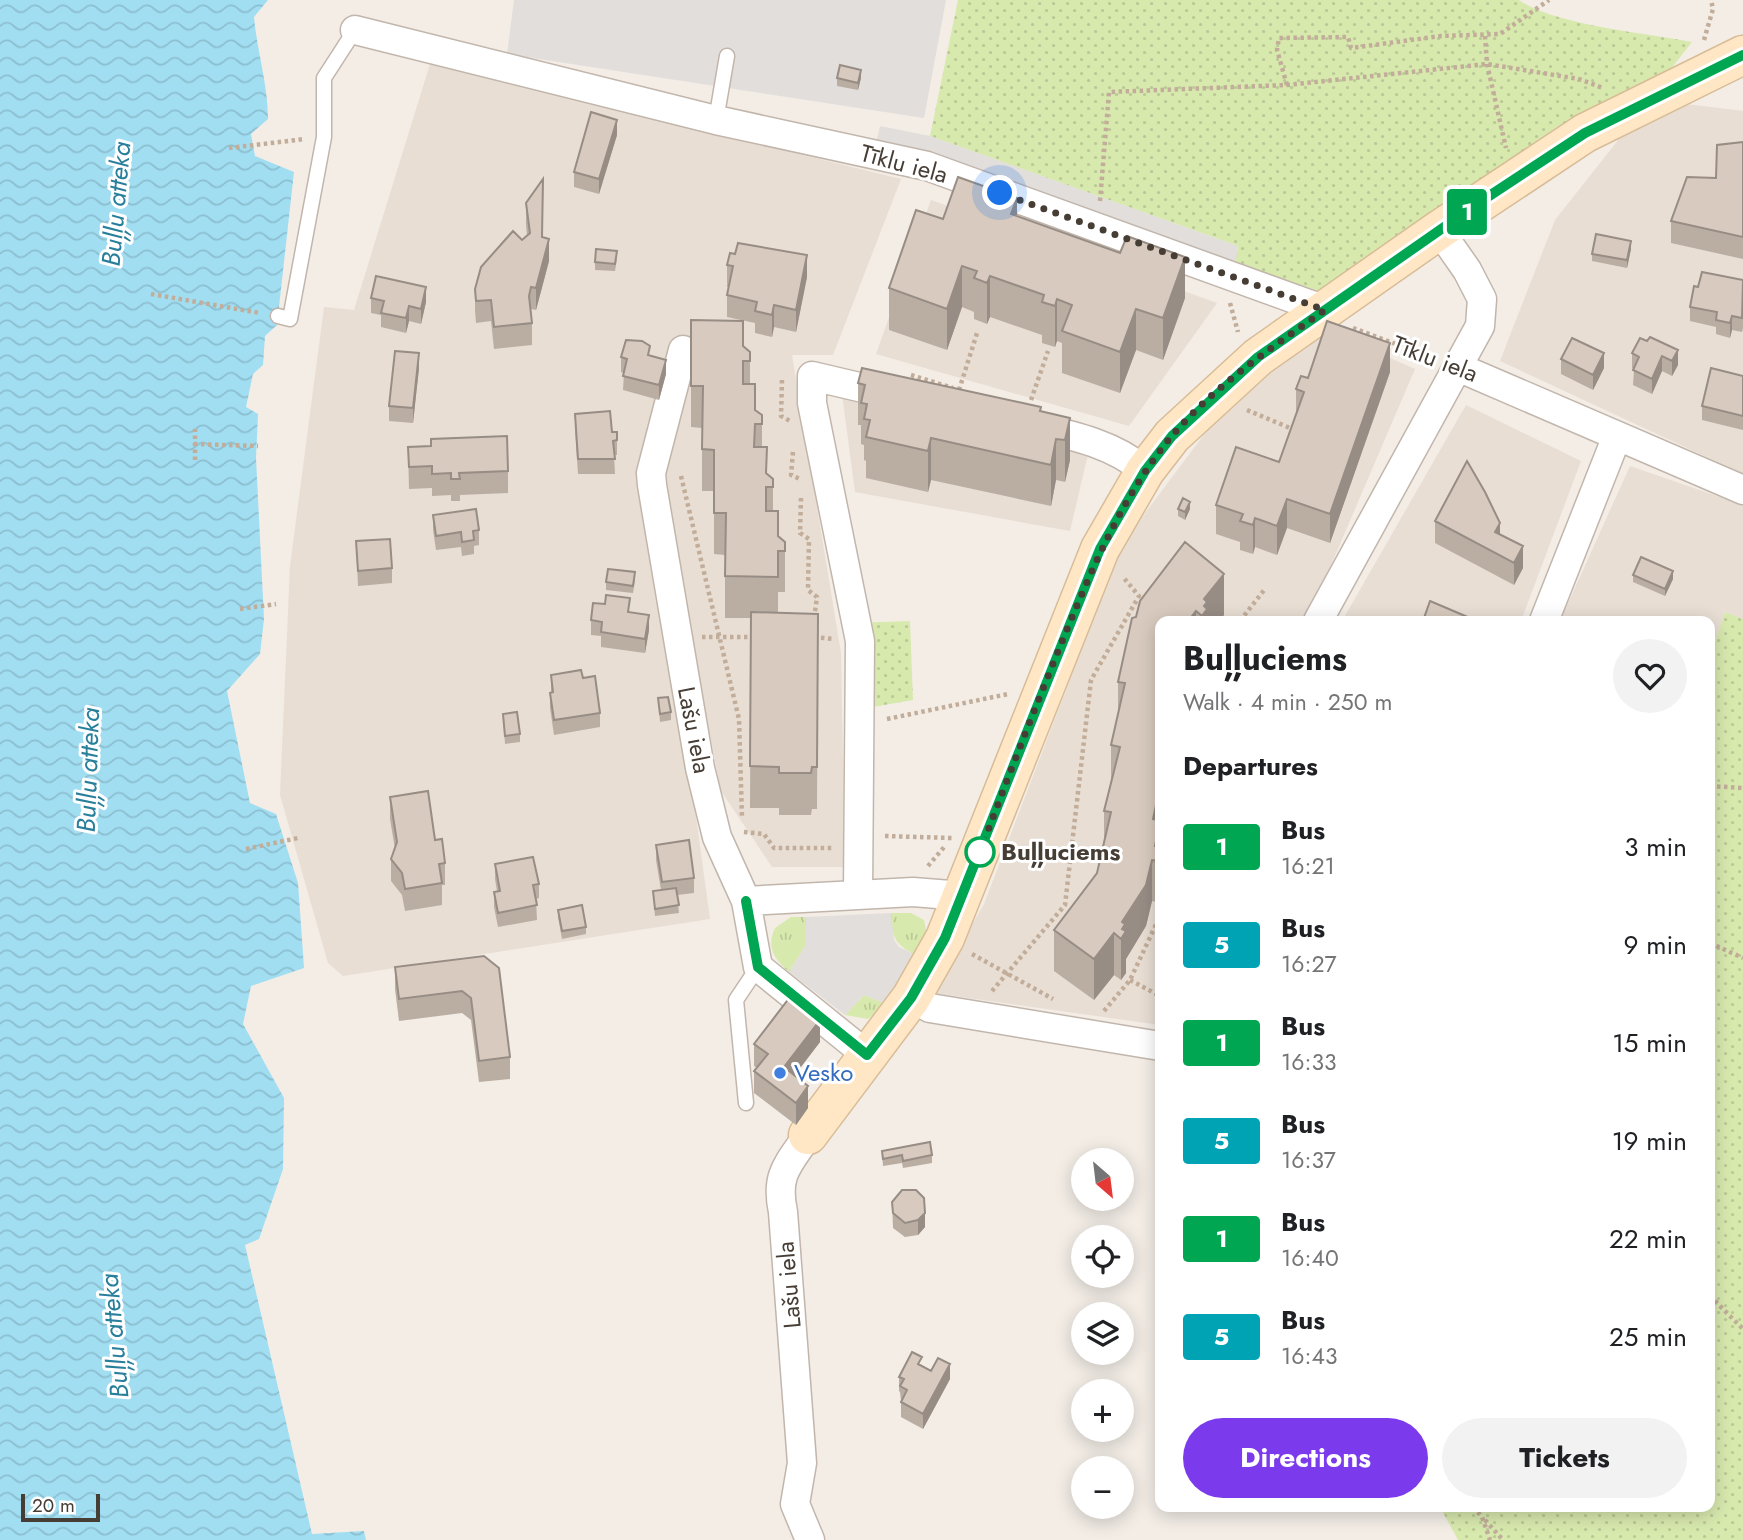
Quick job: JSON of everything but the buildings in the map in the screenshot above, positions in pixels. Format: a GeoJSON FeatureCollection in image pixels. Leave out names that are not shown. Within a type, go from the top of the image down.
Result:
{"type":"FeatureCollection","features":[{"type":"Feature","properties":{"kind":"street","name":"Tīklu iela"},"geometry":{"type":"LineString","coordinates":[[355,30],[716,120],[927,166],[1325,310]]}},
{"type":"Feature","properties":{"kind":"street","name":"Lašu iela"},"geometry":{"type":"LineString","coordinates":[[810,1540],[795,1504],[802,1463],[788,1264],[778,1189],[785,1171],[808,1135],[911,998],[945,938],[1100,549],[1145,471],[1201,407],[1258,357],[1439,230],[1585,133],[1736,67]]}},
{"type":"Feature","properties":{"kind":"street"},"geometry":{"type":"LineString","coordinates":[[1321,616],[1460,368],[1480,326],[1482,299],[1467,270],[1439,230]]}},
{"type":"Feature","properties":{"kind":"street","name":"Lašu iela"},"geometry":{"type":"LineString","coordinates":[[683,350],[651,473],[652,485],[700,768],[717,837],[746,901],[758,967]]}},
{"type":"Feature","properties":{"kind":"street","name":"Tīklu iela"},"geometry":{"type":"LineString","coordinates":[[1460,368],[1743,490]]}},
{"type":"Feature","properties":{"kind":"street"},"geometry":{"type":"LineString","coordinates":[[858,894],[862,724],[860,641],[814,416],[812,376],[913,387]]}},
{"type":"Feature","properties":{"kind":"street"},"geometry":{"type":"LineString","coordinates":[[1017,415],[1128,456],[1145,471]]}},
{"type":"Feature","properties":{"kind":"street"},"geometry":{"type":"LineString","coordinates":[[1546,616],[1617,436]]}},
{"type":"Feature","properties":{"kind":"street"},"geometry":{"type":"LineString","coordinates":[[746,901],[913,892],[963,896]]}},
{"type":"Feature","properties":{"kind":"street"},"geometry":{"type":"LineString","coordinates":[[758,967],[867,1055]]}},
{"type":"Feature","properties":{"kind":"street"},"geometry":{"type":"LineString","coordinates":[[911,998],[930,1008],[971,1016],[1155,1045]]}},
{"type":"Feature","properties":{"kind":"lane"},"geometry":{"type":"LineString","coordinates":[[278,316],[290,319],[324,137],[324,78],[355,30]]}},
{"type":"Feature","properties":{"kind":"lane"},"geometry":{"type":"LineString","coordinates":[[716,120],[727,56]]}},
{"type":"Feature","properties":{"kind":"lane"},"geometry":{"type":"LineString","coordinates":[[746,1103],[736,1000],[758,967]]}},
{"type":"Feature","properties":{"kind":"path"},"geometry":{"type":"LineString","coordinates":[[1287,85],[1277,50],[1279,38],[1348,37],[1348,48],[1441,36],[1500,34],[1549,0]]}},
{"type":"Feature","properties":{"kind":"path"},"geometry":{"type":"LineString","coordinates":[[1485,36],[1487,64],[1506,149]]}},
{"type":"Feature","properties":{"kind":"path"},"geometry":{"type":"LineString","coordinates":[[1098,228],[1109,92],[1287,85],[1487,64],[1579,79],[1607,89]]}},
{"type":"Feature","properties":{"kind":"path"},"geometry":{"type":"LineString","coordinates":[[229,148],[324,137]]}},
{"type":"Feature","properties":{"kind":"path"},"geometry":{"type":"LineString","coordinates":[[151,295],[278,316]]}},
{"type":"Feature","properties":{"kind":"path","name":"Tīklu iela"},"geometry":{"type":"LineString","coordinates":[[1325,310],[1353,327],[1460,368]]}},
{"type":"Feature","properties":{"kind":"path"},"geometry":{"type":"LineString","coordinates":[[959,390],[978,330]]}},
{"type":"Feature","properties":{"kind":"path"},"geometry":{"type":"LineString","coordinates":[[1017,415],[1048,351]]}},
{"type":"Feature","properties":{"kind":"path"},"geometry":{"type":"LineString","coordinates":[[782,380],[781,416],[795,424]]}},
{"type":"Feature","properties":{"kind":"path"},"geometry":{"type":"LineString","coordinates":[[913,387],[959,390],[970,394]]}},
{"type":"Feature","properties":{"kind":"path"},"geometry":{"type":"LineString","coordinates":[[195,429],[195,460]]}},
{"type":"Feature","properties":{"kind":"path"},"geometry":{"type":"LineString","coordinates":[[194,444],[258,446]]}},
{"type":"Feature","properties":{"kind":"path"},"geometry":{"type":"LineString","coordinates":[[793,449],[791,475],[802,480]]}},
{"type":"Feature","properties":{"kind":"path"},"geometry":{"type":"LineString","coordinates":[[656,455],[676,459],[739,719],[743,832],[764,834],[774,848],[835,848],[836,834],[952,838]]}},
{"type":"Feature","properties":{"kind":"path"},"geometry":{"type":"LineString","coordinates":[[802,494],[800,533],[810,539],[808,590],[817,597],[811,637],[804,637]]}},
{"type":"Feature","properties":{"kind":"path"},"geometry":{"type":"LineString","coordinates":[[971,1016],[1065,905],[1091,680],[1139,596],[1100,549]]}},
{"type":"Feature","properties":{"kind":"path"},"geometry":{"type":"LineString","coordinates":[[1244,616],[1265,589]]}},
{"type":"Feature","properties":{"kind":"path"},"geometry":{"type":"LineString","coordinates":[[240,609],[276,604]]}},
{"type":"Feature","properties":{"kind":"path"},"geometry":{"type":"LineString","coordinates":[[677,637],[762,637]]}},
{"type":"Feature","properties":{"kind":"path"},"geometry":{"type":"LineString","coordinates":[[862,724],[1016,692],[1042,691]]}},
{"type":"Feature","properties":{"kind":"path"},"geometry":{"type":"LineString","coordinates":[[1715,786],[1743,788]]}},
{"type":"Feature","properties":{"kind":"path"},"geometry":{"type":"LineString","coordinates":[[246,849],[298,838]]}},
{"type":"Feature","properties":{"kind":"path"},"geometry":{"type":"LineString","coordinates":[[1104,1011],[1130,979],[1155,926]]}},
{"type":"Feature","properties":{"kind":"path"},"geometry":{"type":"LineString","coordinates":[[945,938],[1063,1005]]}},
{"type":"Feature","properties":{"kind":"path"},"geometry":{"type":"LineString","coordinates":[[1715,945],[1743,958]]}},
{"type":"Feature","properties":{"kind":"path"},"geometry":{"type":"LineString","coordinates":[[1130,979],[1155,993]]}},
{"type":"Feature","properties":{"kind":"path"},"geometry":{"type":"LineString","coordinates":[[1715,1301],[1743,1329]]}},
{"type":"Feature","properties":{"kind":"path"},"geometry":{"type":"LineString","coordinates":[[1478,1512],[1503,1540]]}},
{"type":"Feature","properties":{"kind":"path"},"geometry":{"type":"LineString","coordinates":[[1482,1517],[1490,1540]]}},
{"type":"Feature","properties":{"kind":"shaded area"},"geometry":{"type":"Polygon","coordinates":[[[514,0],[946,0],[924,118],[507,54],[514,0]]]}},
{"type":"Feature","properties":{"kind":"shaded area"},"geometry":{"type":"Polygon","coordinates":[[[430,64],[901,179],[833,355],[792,355],[841,653],[845,867],[772,867],[721,791],[659,477],[695,346],[675,339],[638,476],[690,773],[710,919],[343,976],[328,963],[280,795],[290,566],[324,307],[354,310],[430,64]]]}},
{"type":"Feature","properties":{"kind":"shaded area"},"geometry":{"type":"Polygon","coordinates":[[[1670,102],[1743,111],[1743,474],[1500,361],[1555,220],[1619,139],[1670,102]]]}},
{"type":"Feature","properties":{"kind":"shaded area"},"geometry":{"type":"Polygon","coordinates":[[[880,126],[930,136],[1238,246],[1235,265],[875,147],[880,126]]]}},
{"type":"Feature","properties":{"kind":"shaded area"},"geometry":{"type":"Polygon","coordinates":[[[931,200],[1217,303],[1129,426],[876,354],[931,200]]]}},
{"type":"Feature","properties":{"kind":"shaded area"},"geometry":{"type":"Polygon","coordinates":[[[1324,329],[1415,369],[1319,593],[1306,616],[1155,616],[1155,1024],[933,993],[984,904],[1122,544],[1220,413],[1324,329]]]}},
{"type":"Feature","properties":{"kind":"shaded area"},"geometry":{"type":"Polygon","coordinates":[[[842,394],[1088,454],[1070,531],[855,492],[842,394]]]}},
{"type":"Feature","properties":{"kind":"shaded area"},"geometry":{"type":"Polygon","coordinates":[[[1466,405],[1581,461],[1523,616],[1345,616],[1466,405]]]}},
{"type":"Feature","properties":{"kind":"shaded area"},"geometry":{"type":"Polygon","coordinates":[[[1630,466],[1743,505],[1743,619],[1725,612],[1715,642],[1715,616],[1562,616],[1630,466]]]}},
{"type":"Feature","properties":{"kind":"shaded area"},"geometry":{"type":"Polygon","coordinates":[[[891,913],[894,940],[899,947],[916,955],[886,1004],[864,995],[845,1015],[789,972],[806,945],[806,917],[891,913]]]}},
{"type":"Feature","properties":{"kind":"green space"},"geometry":{"type":"Polygon","coordinates":[[[958,0],[1519,0],[1535,9],[1578,22],[1692,42],[1670,70],[1559,126],[1322,292],[1235,265],[1238,246],[930,136],[958,0]]]}},
{"type":"Feature","properties":{"kind":"green space"},"geometry":{"type":"Polygon","coordinates":[[[1725,612],[1743,619],[1743,1540],[1458,1540],[1443,1512],[1715,1512],[1715,642],[1725,612]]]}},
{"type":"Feature","properties":{"kind":"green space"},"geometry":{"type":"Polygon","coordinates":[[[910,621],[913,700],[856,710],[852,623],[910,621]]]}},
{"type":"Feature","properties":{"kind":"green space"},"geometry":{"type":"Polygon","coordinates":[[[891,913],[911,913],[924,920],[927,934],[916,955],[896,939],[891,913]]]}},
{"type":"Feature","properties":{"kind":"green space"},"geometry":{"type":"Polygon","coordinates":[[[791,917],[806,917],[806,945],[789,972],[773,952],[771,941],[775,928],[791,917]]]}},
{"type":"Feature","properties":{"kind":"green space"},"geometry":{"type":"Polygon","coordinates":[[[864,995],[886,1004],[868,1019],[845,1015],[864,995]]]}},
{"type":"Feature","properties":{"kind":"water","name":"Buļļu atteka"},"geometry":{"type":"Polygon","coordinates":[[[0,0],[268,0],[254,17],[268,119],[251,134],[255,156],[294,172],[277,325],[265,336],[263,365],[253,374],[246,407],[258,414],[256,458],[264,619],[260,654],[227,691],[250,803],[276,814],[298,883],[304,968],[251,986],[243,1024],[284,1098],[283,1169],[259,1239],[245,1245],[312,1534],[364,1531],[366,1540],[0,1540],[0,0]]]}},
{"type":"Feature","properties":{"kind":"bus line","name":"1"},"geometry":{"type":"LineString","coordinates":[[746,901],[758,967],[769,979],[867,1055],[911,998],[945,938],[1100,549],[1145,471],[1172,436],[1258,357],[1480,202],[1585,133],[1743,55]]}},
{"type":"Feature","properties":{"kind":"place","name":"Buļļuciems"},"geometry":{"type":"Point","coordinates":[980,852]}},
{"type":"Feature","properties":{"kind":"place","name":"Vesko"},"geometry":{"type":"Point","coordinates":[780,1073]}},
{"type":"Feature","properties":{"kind":"route"},"geometry":{"type":"LineString","coordinates":[[980,852],[1100,549],[1145,471],[1192,415],[1258,357],[1325,310],[1000,193]]}}]}
